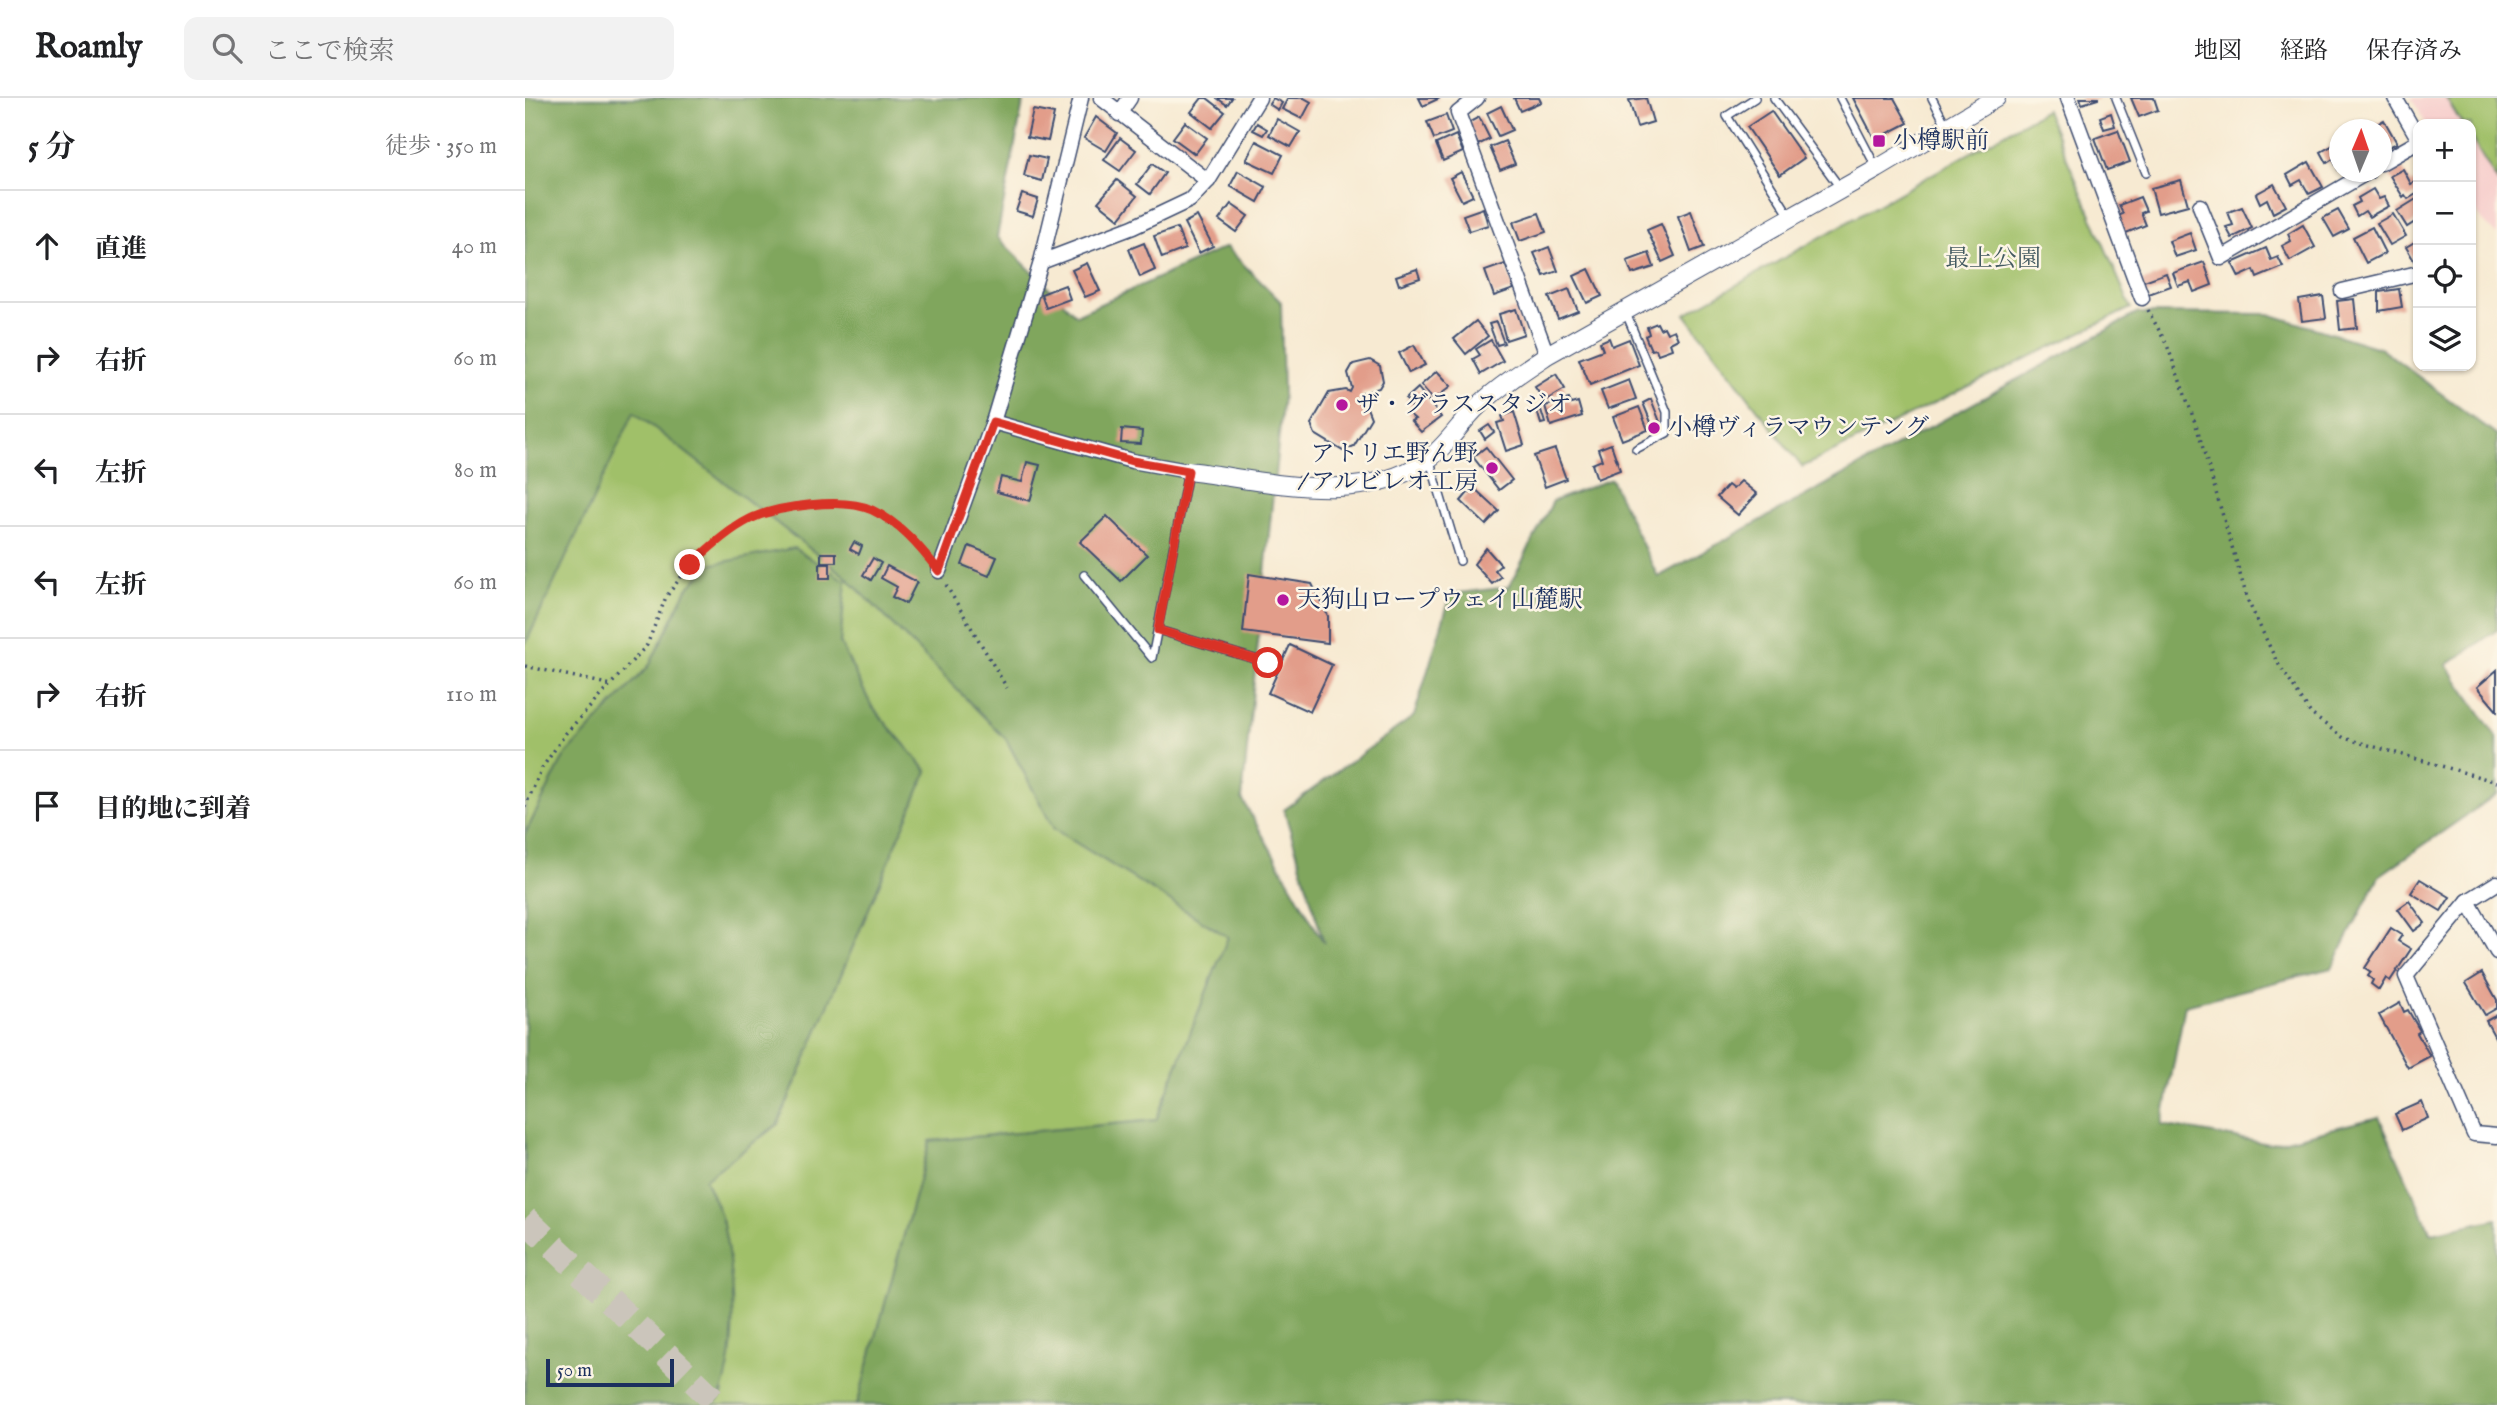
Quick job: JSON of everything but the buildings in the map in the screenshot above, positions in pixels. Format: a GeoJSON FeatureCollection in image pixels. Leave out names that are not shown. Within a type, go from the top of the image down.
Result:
{"type":"FeatureCollection","features":[{"type":"Feature","properties":{"kind":"street"},"geometry":{"type":"LineString","coordinates":[[939,571],[993,422],[1041,262],[1081,98]]}},
{"type":"Feature","properties":{"kind":"street"},"geometry":{"type":"LineString","coordinates":[[1101,98],[1208,181]]}},
{"type":"Feature","properties":{"kind":"street"},"geometry":{"type":"LineString","coordinates":[[1119,114],[1130,98]]}},
{"type":"Feature","properties":{"kind":"street"},"geometry":{"type":"LineString","coordinates":[[1041,262],[1133,227],[1190,200],[1208,181],[1259,98]]}},
{"type":"Feature","properties":{"kind":"street"},"geometry":{"type":"LineString","coordinates":[[993,422],[1132,461],[1188,471],[1324,487],[1356,487],[1387,481],[1430,459],[1477,407],[1510,379],[1547,355],[1877,169],[1996,98]]}},
{"type":"Feature","properties":{"kind":"street"},"geometry":{"type":"LineString","coordinates":[[2069,98],[2142,299]]}},
{"type":"Feature","properties":{"kind":"street"},"geometry":{"type":"LineString","coordinates":[[2395,98],[2413,131]]}},
{"type":"Feature","properties":{"kind":"street"},"geometry":{"type":"LineString","coordinates":[[1479,99],[1458,113],[1547,355]]}},
{"type":"Feature","properties":{"kind":"street"},"geometry":{"type":"LineString","coordinates":[[2392,157],[2413,143]]}},
{"type":"Feature","properties":{"kind":"street"},"geometry":{"type":"LineString","coordinates":[[2200,206],[2221,258],[2351,182]]}},
{"type":"Feature","properties":{"kind":"street"},"geometry":{"type":"LineString","coordinates":[[2342,291],[2413,274]]}},
{"type":"Feature","properties":{"kind":"street"},"geometry":{"type":"LineString","coordinates":[[2497,883],[2468,901],[2406,976],[2474,1134],[2497,1136]]}},
{"type":"Feature","properties":{"kind":"street"},"geometry":{"type":"LineString","coordinates":[[2468,901],[2497,952]]}},
{"type":"Feature","properties":{"kind":"lane"},"geometry":{"type":"LineString","coordinates":[[1755,98],[1727,116],[1791,218]]}},
{"type":"Feature","properties":{"kind":"lane"},"geometry":{"type":"LineString","coordinates":[[1774,98],[1841,189]]}},
{"type":"Feature","properties":{"kind":"lane"},"geometry":{"type":"LineString","coordinates":[[1840,98],[1877,169]]}},
{"type":"Feature","properties":{"kind":"lane"},"geometry":{"type":"LineString","coordinates":[[1932,98],[1947,127]]}},
{"type":"Feature","properties":{"kind":"lane"},"geometry":{"type":"LineString","coordinates":[[2116,98],[2146,173]]}},
{"type":"Feature","properties":{"kind":"lane"},"geometry":{"type":"LineString","coordinates":[[1625,311],[1667,412],[1667,433],[1636,449]]}},
{"type":"Feature","properties":{"kind":"lane"},"geometry":{"type":"LineString","coordinates":[[1430,459],[1460,561]]}},
{"type":"Feature","properties":{"kind":"lane"},"geometry":{"type":"LineString","coordinates":[[1084,575],[1152,658],[1188,471]]}},
{"type":"Feature","properties":{"kind":"lane"},"geometry":{"type":"LineString","coordinates":[[1158,630],[1268,663]]}},
{"type":"Feature","properties":{"kind":"path"},"geometry":{"type":"LineString","coordinates":[[2142,299],[2167,345],[2197,428],[2248,601],[2276,660],[2311,714],[2344,738],[2497,782]]}},
{"type":"Feature","properties":{"kind":"path"},"geometry":{"type":"LineString","coordinates":[[525,807],[542,768],[566,733],[647,645],[666,597],[690,565],[717,541],[751,518],[818,503],[869,508],[914,540],[939,571],[1007,688]]}},
{"type":"Feature","properties":{"kind":"path"},"geometry":{"type":"LineString","coordinates":[[525,666],[612,685]]}},
{"type":"Feature","properties":{"kind":"shaded area"},"geometry":{"type":"Polygon","coordinates":[[[2411,98],[2497,98],[2497,235],[2476,211],[2476,119],[2423,119],[2411,98]]]}},
{"type":"Feature","properties":{"kind":"green space"},"geometry":{"type":"Polygon","coordinates":[[[525,98],[1024,98],[997,237],[1076,315],[1226,247],[1281,302],[1283,396],[1242,799],[1324,943],[1284,810],[1414,716],[1451,594],[1509,587],[1553,501],[1611,479],[1658,577],[2138,313],[2269,314],[2382,349],[2497,436],[2497,630],[2447,665],[2497,738],[2497,794],[2379,876],[2332,968],[2185,1005],[2162,1125],[2270,1144],[2379,1117],[2431,1233],[2497,1219],[2497,1405],[857,1405],[930,1141],[1156,1120],[1228,937],[1054,829],[1006,739],[845,576],[634,412],[525,645],[525,98]]]}},
{"type":"Feature","properties":{"kind":"green space"},"geometry":{"type":"Polygon","coordinates":[[[2446,98],[2497,98],[2497,181],[2476,146],[2476,119],[2459,119],[2446,98]]]}},
{"type":"Feature","properties":{"kind":"green space","name":"最上公園"},"geometry":{"type":"Polygon","coordinates":[[[2046,110],[2131,308],[1802,467],[1685,314],[2046,110]]]}},
{"type":"Feature","properties":{"kind":"green space"},"geometry":{"type":"Polygon","coordinates":[[[633,411],[845,576],[1006,739],[1054,829],[1228,937],[1156,1120],[930,1141],[857,1405],[715,1405],[723,1393],[723,1223],[705,1179],[778,1124],[927,771],[872,707],[840,643],[846,581],[687,589],[649,666],[564,757],[525,834],[525,645],[633,411]]]}},
{"type":"Feature","properties":{"kind":"green space"},"geometry":{"type":"Polygon","coordinates":[[[794,548],[846,581],[840,643],[872,707],[927,771],[778,1124],[705,1179],[723,1224],[732,1291],[729,1366],[715,1405],[525,1405],[525,834],[564,757],[649,666],[687,589],[709,565],[794,548]]]}},
{"type":"Feature","properties":{"kind":"tunnel"},"geometry":{"type":"LineString","coordinates":[[525,1219],[719,1405]]}},
{"type":"Feature","properties":{"kind":"place","name":"小樽駅前"},"geometry":{"type":"Point","coordinates":[1879,141]}},
{"type":"Feature","properties":{"kind":"place","name":"ザ・グラススタジオ"},"geometry":{"type":"Point","coordinates":[1342,405]}},
{"type":"Feature","properties":{"kind":"place","name":"小樽ヴィラマウンテング"},"geometry":{"type":"Point","coordinates":[1654,428]}},
{"type":"Feature","properties":{"kind":"place","name":"アトリエ野ん野 / アルビレオ工房"},"geometry":{"type":"Point","coordinates":[1492,468]}},
{"type":"Feature","properties":{"kind":"place","name":"天狗山ロープウェイ山麓駅"},"geometry":{"type":"Point","coordinates":[1283,600]}},
{"type":"Feature","properties":{"kind":"route"},"geometry":{"type":"LineString","coordinates":[[690,565],[717,541],[751,518],[818,503],[869,508],[914,540],[939,571],[993,422],[1132,461],[1188,471],[1158,630],[1268,663]]}}]}
